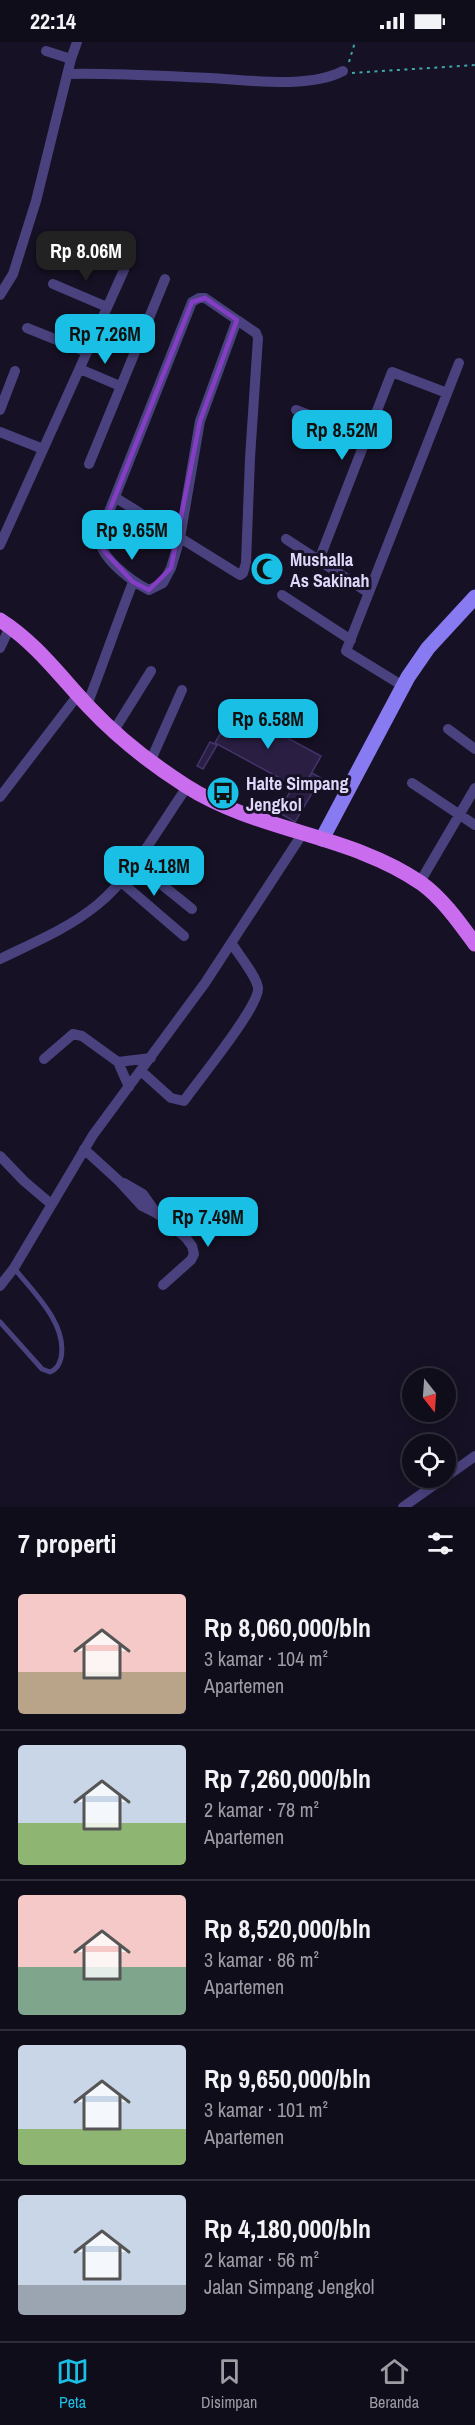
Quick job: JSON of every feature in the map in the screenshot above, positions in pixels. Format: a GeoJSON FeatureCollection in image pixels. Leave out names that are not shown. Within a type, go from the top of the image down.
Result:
{"type":"FeatureCollection","features":[{"type":"Feature","properties":{"kind":"main road"},"geometry":{"type":"LineString","coordinates":[[5,624],[42,654],[113,732],[150,762],[187,787],[241,815],[322,839],[379,861],[420,882],[449,910],[475,944]]}},
{"type":"Feature","properties":{"kind":"street"},"geometry":{"type":"LineString","coordinates":[[0,295],[13,274],[33,211],[77,42]]}},
{"type":"Feature","properties":{"kind":"street"},"geometry":{"type":"LineString","coordinates":[[46,51],[71,59]]}},
{"type":"Feature","properties":{"kind":"street"},"geometry":{"type":"LineString","coordinates":[[68,74],[105,73],[271,81],[310,80],[343,71]]}},
{"type":"Feature","properties":{"kind":"street"},"geometry":{"type":"LineString","coordinates":[[0,545],[124,270]]}},
{"type":"Feature","properties":{"kind":"street"},"geometry":{"type":"LineString","coordinates":[[89,464],[165,279]]}},
{"type":"Feature","properties":{"kind":"street"},"geometry":{"type":"LineString","coordinates":[[53,284],[107,307]]}},
{"type":"Feature","properties":{"kind":"street"},"geometry":{"type":"LineString","coordinates":[[116,498],[180,538],[206,552],[233,572],[240,575],[243,573],[246,563],[258,338],[256,333],[205,298],[199,298],[192,303],[99,540],[104,551],[133,582],[148,590],[163,582],[171,568],[180,538],[200,421],[237,320]]}},
{"type":"Feature","properties":{"kind":"street"},"geometry":{"type":"LineString","coordinates":[[27,328],[87,352]]}},
{"type":"Feature","properties":{"kind":"street"},"geometry":{"type":"LineString","coordinates":[[403,686],[346,651],[459,363]]}},
{"type":"Feature","properties":{"kind":"street"},"geometry":{"type":"LineString","coordinates":[[80,369],[120,386]]}},
{"type":"Feature","properties":{"kind":"street"},"geometry":{"type":"LineString","coordinates":[[0,410],[15,371]]}},
{"type":"Feature","properties":{"kind":"street"},"geometry":{"type":"LineString","coordinates":[[318,560],[392,372],[447,393]]}},
{"type":"Feature","properties":{"kind":"street"},"geometry":{"type":"LineString","coordinates":[[296,410],[367,437]]}},
{"type":"Feature","properties":{"kind":"street"},"geometry":{"type":"LineString","coordinates":[[0,432],[43,449]]}},
{"type":"Feature","properties":{"kind":"street"},"geometry":{"type":"LineString","coordinates":[[286,539],[369,593]]}},
{"type":"Feature","properties":{"kind":"street"},"geometry":{"type":"LineString","coordinates":[[0,797],[82,700],[102,668],[111,637],[133,582]]}},
{"type":"Feature","properties":{"kind":"street"},"geometry":{"type":"LineString","coordinates":[[282,595],[351,640]]}},
{"type":"Feature","properties":{"kind":"street"},"geometry":{"type":"LineString","coordinates":[[322,839],[403,686],[428,648],[475,597]]}},
{"type":"Feature","properties":{"kind":"street"},"geometry":{"type":"LineString","coordinates":[[0,648],[5,624]]}},
{"type":"Feature","properties":{"kind":"street"},"geometry":{"type":"LineString","coordinates":[[113,732],[151,671]]}},
{"type":"Feature","properties":{"kind":"street"},"geometry":{"type":"LineString","coordinates":[[150,762],[182,690]]}},
{"type":"Feature","properties":{"kind":"street"},"geometry":{"type":"LineString","coordinates":[[448,729],[475,749]]}},
{"type":"Feature","properties":{"kind":"street"},"geometry":{"type":"LineString","coordinates":[[412,783],[475,825]]}},
{"type":"Feature","properties":{"kind":"street"},"geometry":{"type":"LineString","coordinates":[[0,959],[51,934],[98,905],[135,863],[187,787]]}},
{"type":"Feature","properties":{"kind":"street"},"geometry":{"type":"LineString","coordinates":[[420,882],[475,788]]}},
{"type":"Feature","properties":{"kind":"street"},"geometry":{"type":"LineString","coordinates":[[0,1287],[14,1268],[84,1149],[232,944],[303,833]]}},
{"type":"Feature","properties":{"kind":"street"},"geometry":{"type":"LineString","coordinates":[[135,863],[192,909]]}},
{"type":"Feature","properties":{"kind":"street"},"geometry":{"type":"LineString","coordinates":[[120,881],[184,936]]}},
{"type":"Feature","properties":{"kind":"street"},"geometry":{"type":"LineString","coordinates":[[141,1071],[171,1098],[184,1101],[247,1016],[256,1000],[258,986],[232,944]]}},
{"type":"Feature","properties":{"kind":"street"},"geometry":{"type":"LineString","coordinates":[[44,1059],[68,1037],[76,1034],[118,1062],[129,1087]]}},
{"type":"Feature","properties":{"kind":"street"},"geometry":{"type":"LineString","coordinates":[[118,1062],[151,1058]]}},
{"type":"Feature","properties":{"kind":"street"},"geometry":{"type":"LineString","coordinates":[[84,1149],[119,1181],[141,1206],[158,1214],[186,1238],[194,1251],[191,1260],[163,1286]]}},
{"type":"Feature","properties":{"kind":"street"},"geometry":{"type":"LineString","coordinates":[[0,1156],[51,1204]]}},
{"type":"Feature","properties":{"kind":"street"},"geometry":{"type":"LineString","coordinates":[[404,1507],[475,1456]]}},
{"type":"Feature","properties":{"kind":"lane"},"geometry":{"type":"LineString","coordinates":[[0,1322],[42,1370],[49,1372],[54,1370],[62,1352],[58,1332],[46,1308],[14,1268]]}},
{"type":"Feature","properties":{"kind":"path"},"geometry":{"type":"LineString","coordinates":[[355,42],[349,63],[343,71],[354,73],[475,65]]}},
{"type":"Feature","properties":{"kind":"highlighted area"},"geometry":{"type":"Polygon","coordinates":[[[205,298],[237,320],[200,421],[171,568],[149,590],[133,582],[104,551],[99,537],[192,302],[205,298]]]}},
{"type":"Feature","properties":{"kind":"building"},"geometry":{"type":"Polygon","coordinates":[[[234,709],[321,756],[302,790],[215,743],[234,709]]]}},
{"type":"Feature","properties":{"kind":"building"},"geometry":{"type":"Polygon","coordinates":[[[210,742],[217,745],[203,769],[197,766],[210,742]]]}},
{"type":"Feature","properties":{"kind":"building"},"geometry":{"type":"Polygon","coordinates":[[[312,773],[321,778],[295,822],[278,812],[294,785],[302,790],[312,773]]]}},
{"type":"Feature","properties":{"kind":"place","name":"Mushalla As Sakinah"},"geometry":{"type":"Point","coordinates":[267,569]}},
{"type":"Feature","properties":{"kind":"place","name":"Halte Simpang Jengkol"},"geometry":{"type":"Point","coordinates":[223,793]}}]}
